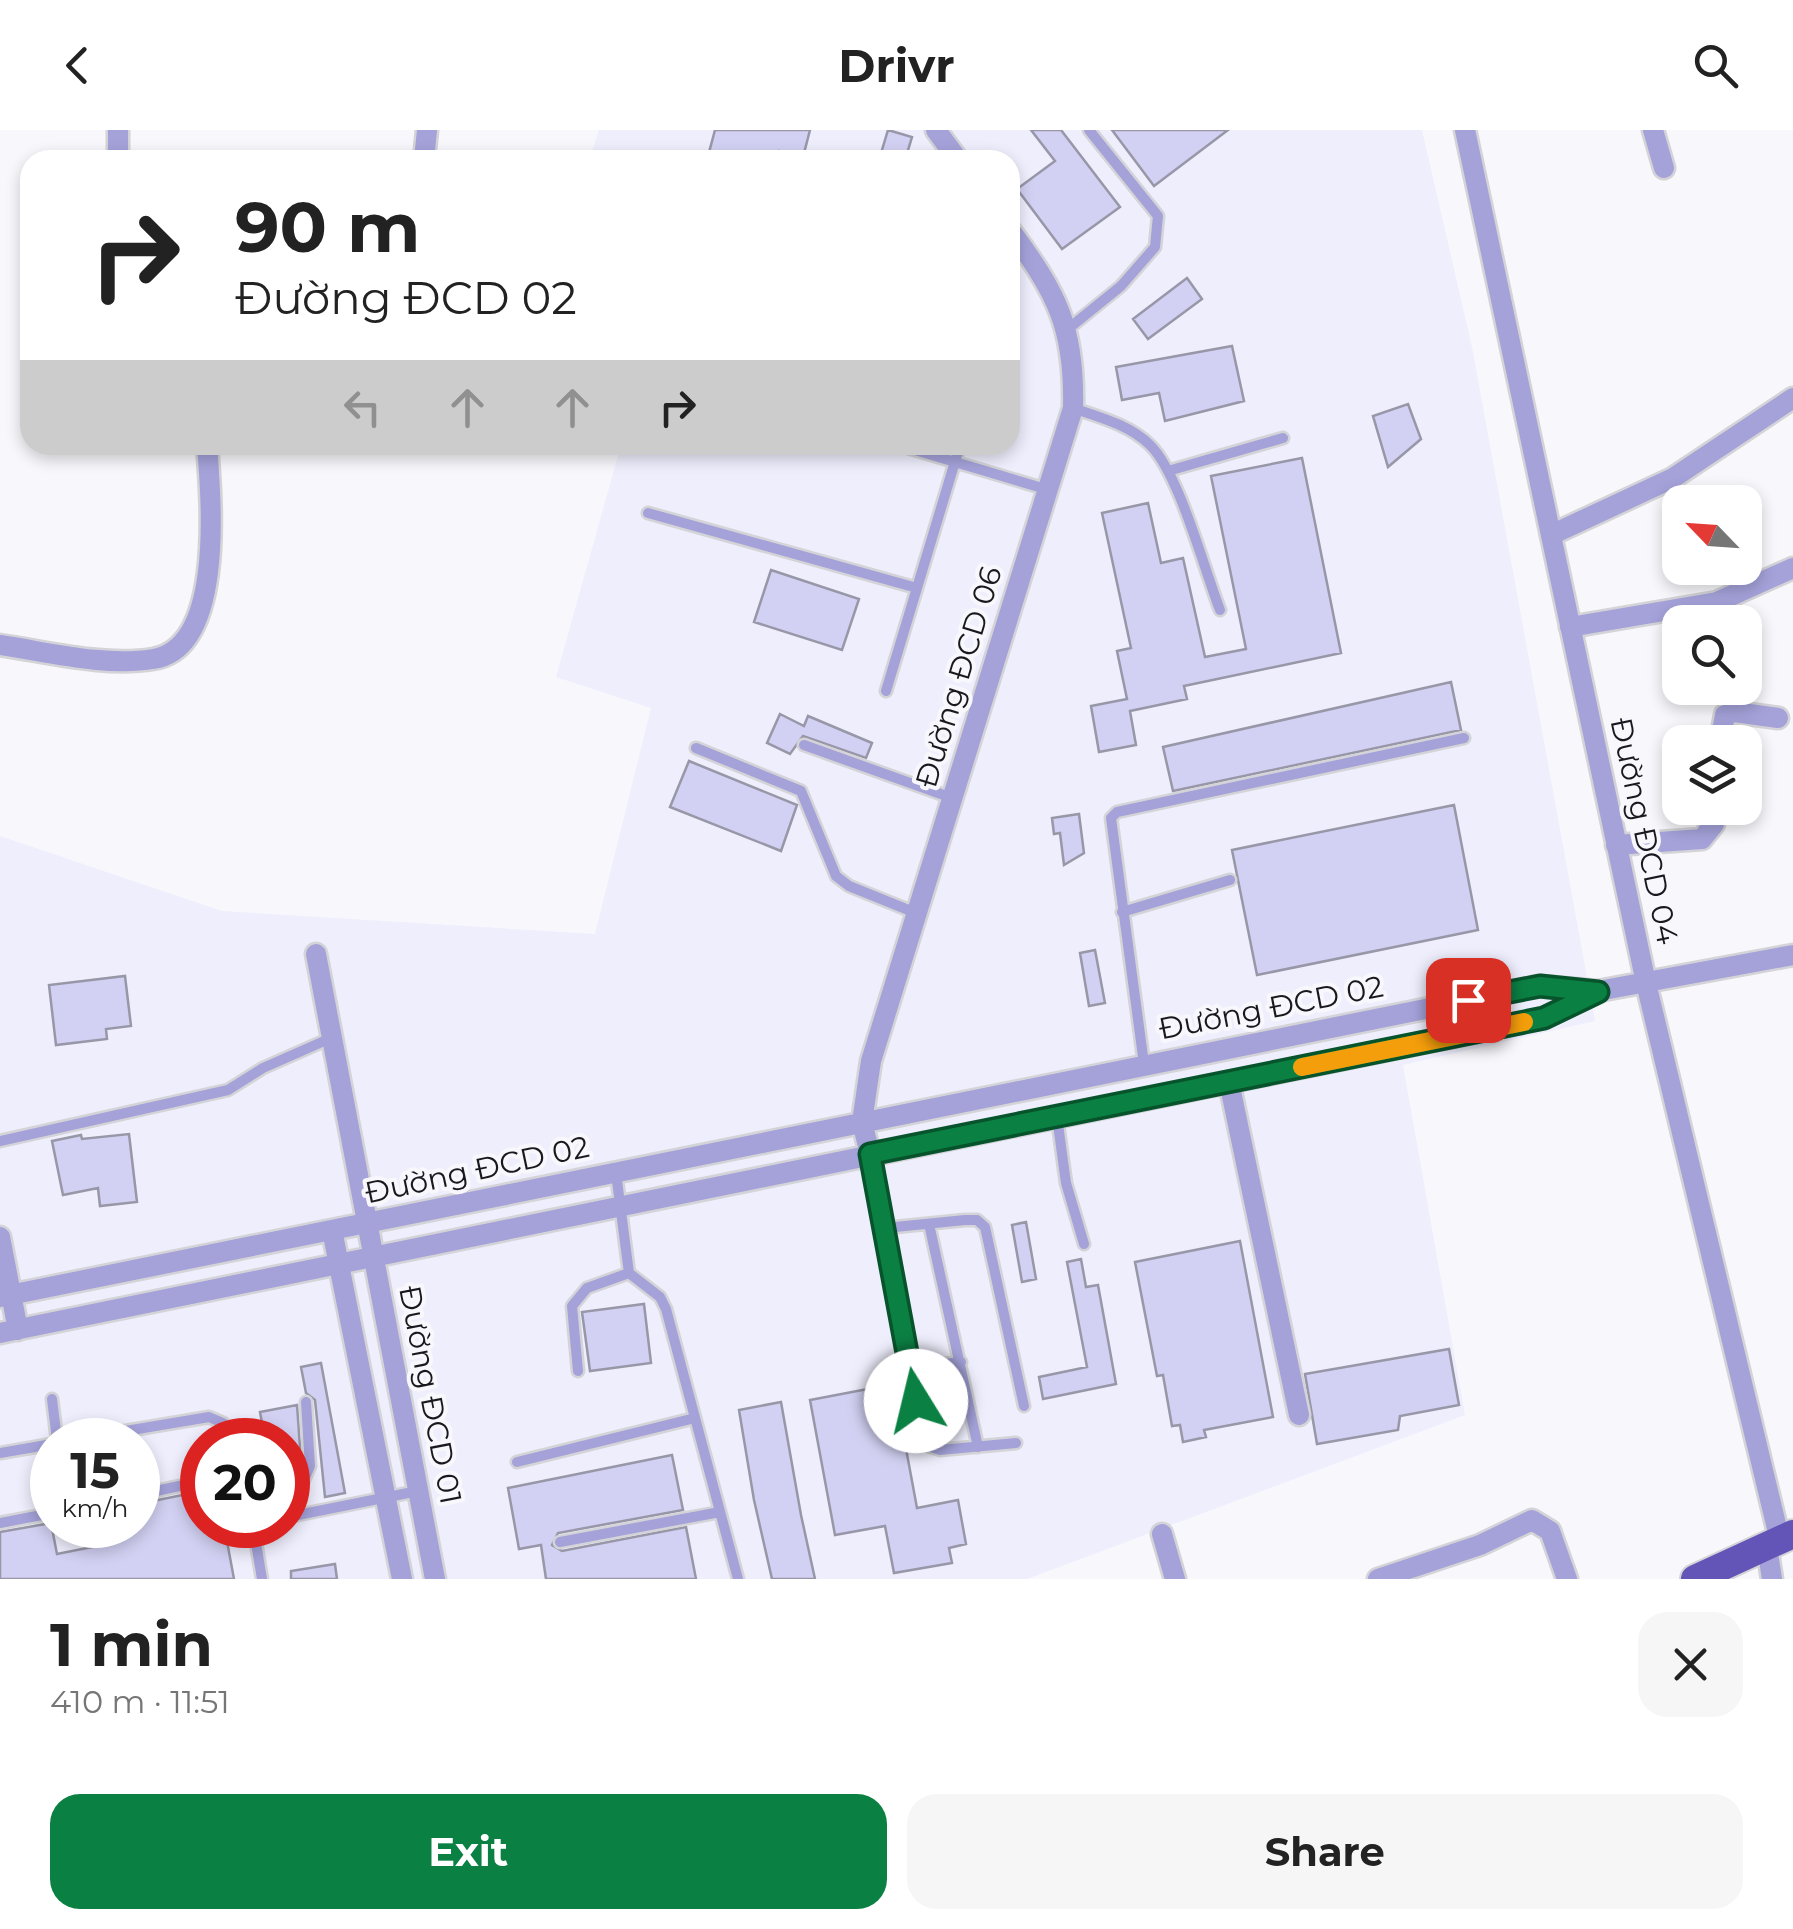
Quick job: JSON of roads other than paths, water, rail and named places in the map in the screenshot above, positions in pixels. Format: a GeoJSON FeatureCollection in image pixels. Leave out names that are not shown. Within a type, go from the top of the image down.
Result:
{"type":"FeatureCollection","features":[{"type":"Feature","properties":{"kind":"main road"},"geometry":{"type":"LineString","coordinates":[[1695,1579],[1780,1541]]}},
{"type":"Feature","properties":{"kind":"street","name":"Đường ĐCD 04"},"geometry":{"type":"LineString","coordinates":[[1465,130],[1646,984],[1780,1541],[1772,1579]]}},
{"type":"Feature","properties":{"kind":"street"},"geometry":{"type":"LineString","coordinates":[[1653,130],[1664,168]]}},
{"type":"Feature","properties":{"kind":"street","name":"Đường ĐCD 06"},"geometry":{"type":"LineString","coordinates":[[870,1154],[862,1122],[871,1061],[1073,408],[1068,329],[1044,276],[1020,244]]}},
{"type":"Feature","properties":{"kind":"street"},"geometry":{"type":"LineString","coordinates":[[1551,535],[1673,478],[1793,398]]}},
{"type":"Feature","properties":{"kind":"street"},"geometry":{"type":"LineString","coordinates":[[0,645],[135,660],[168,655],[190,638],[202,593],[212,524],[208,455]]}},
{"type":"Feature","properties":{"kind":"street"},"geometry":{"type":"LineString","coordinates":[[1570,628],[1717,602],[1793,568]]}},
{"type":"Feature","properties":{"kind":"street"},"geometry":{"type":"LineString","coordinates":[[1724,725],[1726,715],[1735,712],[1778,718]]}},
{"type":"Feature","properties":{"kind":"street"},"geometry":{"type":"LineString","coordinates":[[1616,845],[1702,839],[1713,825]]}},
{"type":"Feature","properties":{"kind":"street","name":"Đường ĐCD 01"},"geometry":{"type":"LineString","coordinates":[[316,954],[436,1579]]}},
{"type":"Feature","properties":{"kind":"street"},"geometry":{"type":"LineString","coordinates":[[1598,992],[1793,956]]}},
{"type":"Feature","properties":{"kind":"street","name":"Đường ĐCD 02"},"geometry":{"type":"LineString","coordinates":[[6,1296],[1540,986],[1598,992]]}},
{"type":"Feature","properties":{"kind":"street","name":"Đường ĐCD 02"},"geometry":{"type":"LineString","coordinates":[[9,1331],[1544,1018],[1598,992]]}},
{"type":"Feature","properties":{"kind":"street"},"geometry":{"type":"LineString","coordinates":[[1229,1082],[1299,1414]]}},
{"type":"Feature","properties":{"kind":"street"},"geometry":{"type":"LineString","coordinates":[[332,1230],[402,1579]]}},
{"type":"Feature","properties":{"kind":"street"},"geometry":{"type":"LineString","coordinates":[[0,1237],[9,1331]]}},
{"type":"Feature","properties":{"kind":"street"},"geometry":{"type":"LineString","coordinates":[[1378,1579],[1480,1545],[1532,1520],[1550,1531],[1567,1579]]}},
{"type":"Feature","properties":{"kind":"street"},"geometry":{"type":"LineString","coordinates":[[1162,1534],[1176,1579]]}},
{"type":"Feature","properties":{"kind":"lane"},"geometry":{"type":"LineString","coordinates":[[1068,329],[1120,286],[1155,247],[1158,216],[1089,130]]}},
{"type":"Feature","properties":{"kind":"lane"},"geometry":{"type":"LineString","coordinates":[[1073,408],[1130,430],[1151,445],[1168,471],[1220,610]]}},
{"type":"Feature","properties":{"kind":"lane"},"geometry":{"type":"LineString","coordinates":[[1168,471],[1283,438]]}},
{"type":"Feature","properties":{"kind":"lane"},"geometry":{"type":"LineString","coordinates":[[931,455],[1049,490]]}},
{"type":"Feature","properties":{"kind":"lane"},"geometry":{"type":"LineString","coordinates":[[886,691],[956,455]]}},
{"type":"Feature","properties":{"kind":"lane"},"geometry":{"type":"LineString","coordinates":[[648,513],[917,588]]}},
{"type":"Feature","properties":{"kind":"lane"},"geometry":{"type":"LineString","coordinates":[[1144,1064],[1110,818],[1117,812],[1464,738]]}},
{"type":"Feature","properties":{"kind":"lane"},"geometry":{"type":"LineString","coordinates":[[804,745],[953,798]]}},
{"type":"Feature","properties":{"kind":"lane"},"geometry":{"type":"LineString","coordinates":[[696,748],[801,791],[836,876],[849,886],[917,914]]}},
{"type":"Feature","properties":{"kind":"lane"},"geometry":{"type":"LineString","coordinates":[[1122,912],[1230,880]]}},
{"type":"Feature","properties":{"kind":"lane"},"geometry":{"type":"LineString","coordinates":[[0,1141],[228,1090],[263,1068],[331,1038]]}},
{"type":"Feature","properties":{"kind":"lane"},"geometry":{"type":"LineString","coordinates":[[1057,1116],[1066,1183],[1084,1244]]}},
{"type":"Feature","properties":{"kind":"lane"},"geometry":{"type":"LineString","coordinates":[[870,1154],[920,1434],[928,1446],[978,1448],[1016,1443]]}},
{"type":"Feature","properties":{"kind":"lane"},"geometry":{"type":"LineString","coordinates":[[616,1172],[629,1273],[660,1297],[666,1309],[738,1579]]}},
{"type":"Feature","properties":{"kind":"lane"},"geometry":{"type":"LineString","coordinates":[[885,1228],[977,1220],[985,1227],[1024,1406]]}},
{"type":"Feature","properties":{"kind":"lane"},"geometry":{"type":"LineString","coordinates":[[929,1224],[978,1448]]}},
{"type":"Feature","properties":{"kind":"lane"},"geometry":{"type":"LineString","coordinates":[[578,1371],[572,1306],[587,1288],[629,1273]]}},
{"type":"Feature","properties":{"kind":"lane"},"geometry":{"type":"LineString","coordinates":[[911,1368],[961,1362]]}},
{"type":"Feature","properties":{"kind":"lane"},"geometry":{"type":"LineString","coordinates":[[52,1399],[53,1418]]}},
{"type":"Feature","properties":{"kind":"lane"},"geometry":{"type":"LineString","coordinates":[[306,1402],[307,1418]]}},
{"type":"Feature","properties":{"kind":"lane"},"geometry":{"type":"LineString","coordinates":[[517,1462],[695,1418]]}},
{"type":"Feature","properties":{"kind":"lane"},"geometry":{"type":"LineString","coordinates":[[0,1453],[30,1447]]}},
{"type":"Feature","properties":{"kind":"lane"},"geometry":{"type":"LineString","coordinates":[[310,1512],[418,1492]]}},
{"type":"Feature","properties":{"kind":"lane"},"geometry":{"type":"LineString","coordinates":[[560,1542],[720,1512]]}},
{"type":"Feature","properties":{"kind":"lane"},"geometry":{"type":"LineString","coordinates":[[0,1523],[30,1517]]}},
{"type":"Feature","properties":{"kind":"lane"},"geometry":{"type":"LineString","coordinates":[[257,1548],[262,1579]]}}]}
